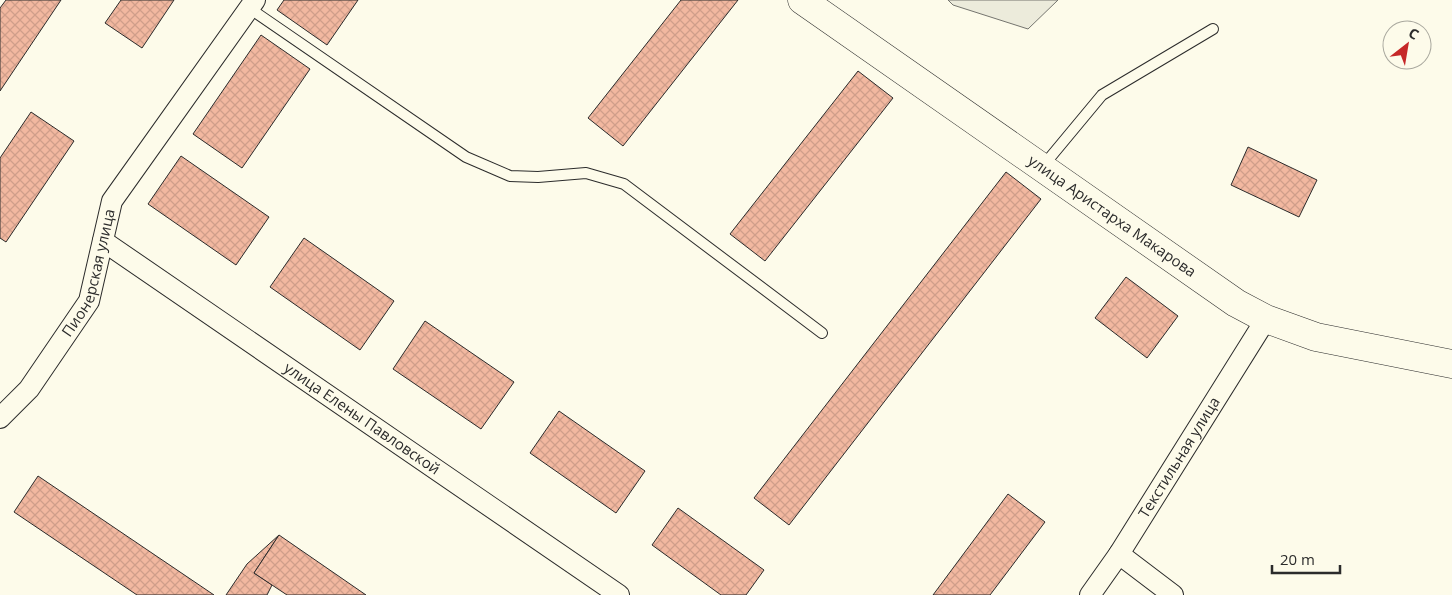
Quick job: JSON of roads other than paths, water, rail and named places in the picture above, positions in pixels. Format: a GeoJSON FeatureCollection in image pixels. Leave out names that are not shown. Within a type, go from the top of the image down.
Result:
{"type":"FeatureCollection","features":[{"type":"Feature","properties":{"kind":"street","name":"улица Аристарха Макарова"},"geometry":{"type":"LineString","coordinates":[[802,0],[1216,290],[1266,319],[1316,337],[1452,364]]}},
{"type":"Feature","properties":{"kind":"street","name":"Пионерская улица"},"geometry":{"type":"LineString","coordinates":[[0,418],[29,389],[89,301],[112,202],[252,4]]}},
{"type":"Feature","properties":{"kind":"street","name":"улица Елены Павловской"},"geometry":{"type":"LineString","coordinates":[[103,241],[619,595]]}},
{"type":"Feature","properties":{"kind":"street","name":"Текстильная улица"},"geometry":{"type":"LineString","coordinates":[[1090,595],[1119,554],[1266,319]]}},
{"type":"Feature","properties":{"kind":"street"},"geometry":{"type":"LineString","coordinates":[[1119,554],[1172,595]]}},
{"type":"Feature","properties":{"kind":"lane"},"geometry":{"type":"LineString","coordinates":[[252,4],[466,157],[510,176],[538,177],[586,173],[624,184],[822,333]]}},
{"type":"Feature","properties":{"kind":"lane"},"geometry":{"type":"LineString","coordinates":[[1043,167],[1102,95],[1214,29]]}}]}
